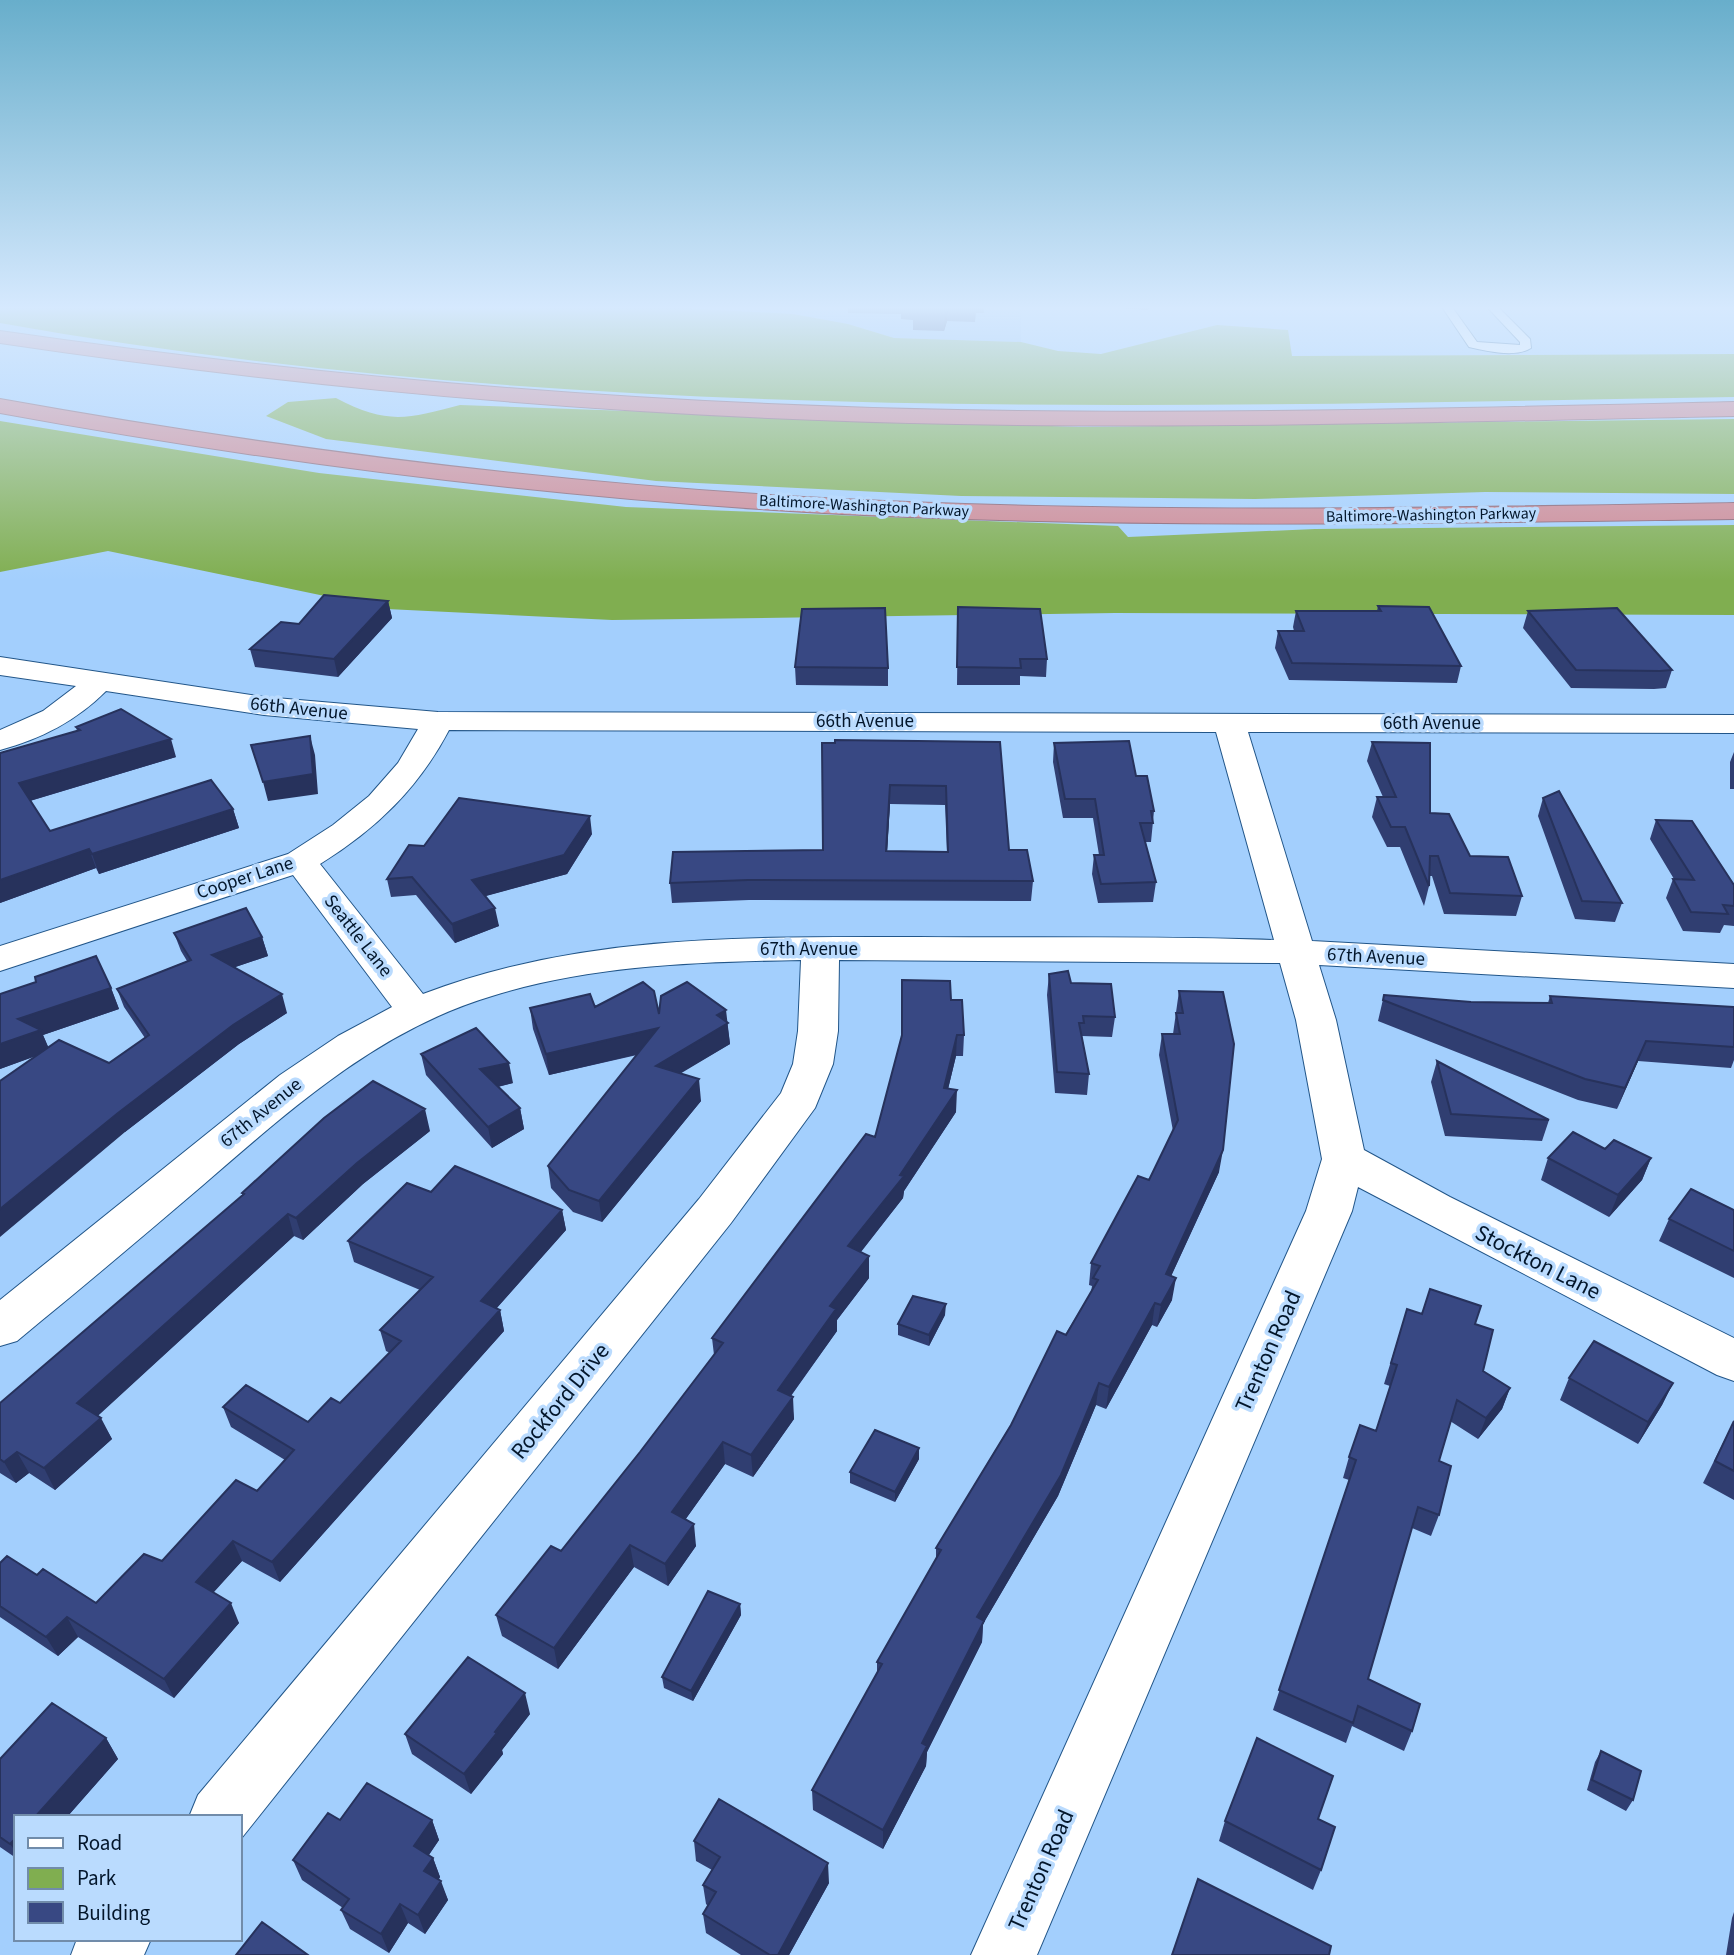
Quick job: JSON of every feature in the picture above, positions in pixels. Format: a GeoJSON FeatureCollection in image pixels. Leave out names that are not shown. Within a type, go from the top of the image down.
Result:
{"type":"FeatureCollection","features":[{"type":"Feature","properties":{"kind":"highway"},"geometry":{"type":"LineString","coordinates":[[552,398],[819,413],[1197,418],[1734,409]]}},
{"type":"Feature","properties":{"kind":"highway","name":"Baltimore-Washington Parkway"},"geometry":{"type":"LineString","coordinates":[[0,406],[170,438],[389,468],[624,491],[819,505],[1078,515],[1264,517],[1734,510]]}},
{"type":"Feature","properties":{"kind":"street","name":"66th Avenue"},"geometry":{"type":"LineString","coordinates":[[0,666],[264,706],[438,721],[1734,723]]}},
{"type":"Feature","properties":{"kind":"street"},"geometry":{"type":"LineString","coordinates":[[0,740],[45,724],[66,711],[99,681]]}},
{"type":"Feature","properties":{"kind":"street","name":"Cooper Lane"},"geometry":{"type":"LineString","coordinates":[[0,959],[300,861],[354,826],[395,792],[415,765],[438,721]]}},
{"type":"Feature","properties":{"kind":"street","name":"Trenton Road"},"geometry":{"type":"LineString","coordinates":[[1004,1955],[1329,1211],[1344,1159],[1316,1020],[1229,722]]}},
{"type":"Feature","properties":{"kind":"street","name":"Seattle Lane"},"geometry":{"type":"LineString","coordinates":[[300,861],[416,1011]]}},
{"type":"Feature","properties":{"kind":"street","name":"67th Avenue"},"geometry":{"type":"LineString","coordinates":[[0,1327],[85,1261],[268,1105],[365,1036],[416,1011],[478,989],[558,967],[631,954],[730,949],[1297,952],[1734,976]]}},
{"type":"Feature","properties":{"kind":"street","name":"Rockford Drive"},"geometry":{"type":"LineString","coordinates":[[222,1815],[715,1211],[800,1098],[813,1064],[818,1031],[820,950]]}},
{"type":"Feature","properties":{"kind":"street","name":"Stockton Lane"},"geometry":{"type":"LineString","coordinates":[[1344,1159],[1434,1209],[1734,1361]]}},
{"type":"Feature","properties":{"kind":"street"},"geometry":{"type":"LineString","coordinates":[[104,1955],[116,1941]]}},
{"type":"Feature","properties":{"kind":"green space"},"geometry":{"type":"Polygon","coordinates":[[[336,398],[369,412],[397,417],[425,414],[460,405],[1079,427],[1734,419],[1734,494],[1485,492],[1255,499],[961,496],[656,481],[326,439],[266,416],[288,402],[336,398]]]}},
{"type":"Feature","properties":{"kind":"green space"},"geometry":{"type":"Polygon","coordinates":[[[763,398],[1658,398],[1300,404],[865,402],[763,398]]]}},
{"type":"Feature","properties":{"kind":"green space"},"geometry":{"type":"Polygon","coordinates":[[[0,421],[319,473],[626,507],[1118,526],[1128,537],[1315,529],[1734,525],[1734,615],[1115,613],[612,620],[387,609],[108,551],[0,572],[0,421]]]}},
{"type":"Feature","properties":{"kind":"building"},"geometry":{"type":"Polygon","coordinates":[[[324,595],[388,601],[334,659],[250,649],[281,622],[299,624],[324,595]]]}},
{"type":"Feature","properties":{"kind":"building"},"geometry":{"type":"Polygon","coordinates":[[[1378,606],[1429,607],[1461,666],[1292,663],[1278,631],[1304,631],[1296,611],[1381,611],[1378,606]]]}},
{"type":"Feature","properties":{"kind":"building"},"geometry":{"type":"Polygon","coordinates":[[[958,607],[1040,609],[1047,659],[1020,659],[1021,668],[957,667],[958,607]]]}},
{"type":"Feature","properties":{"kind":"building"},"geometry":{"type":"Polygon","coordinates":[[[885,608],[888,668],[795,667],[802,609],[885,608]]]}},
{"type":"Feature","properties":{"kind":"building"},"geometry":{"type":"Polygon","coordinates":[[[1617,608],[1672,670],[1576,670],[1528,611],[1617,608]]]}},
{"type":"Feature","properties":{"kind":"building"},"geometry":{"type":"Polygon","coordinates":[[[121,709],[171,739],[19,783],[50,831],[211,780],[233,809],[92,854],[89,849],[0,880],[0,753],[80,730],[76,727],[121,709]]]}},
{"type":"Feature","properties":{"kind":"building"},"geometry":{"type":"Polygon","coordinates":[[[310,736],[313,774],[263,782],[251,745],[310,736]]]}},
{"type":"Feature","properties":{"kind":"building"},"geometry":{"type":"Polygon","coordinates":[[[835,740],[1000,742],[1009,850],[1027,850],[1033,881],[748,880],[670,883],[673,852],[823,850],[822,743],[835,743],[835,740]],[[890,785],[886,851],[948,852],[946,786],[890,785]]]}},
{"type":"Feature","properties":{"kind":"building"},"geometry":{"type":"Polygon","coordinates":[[[1129,741],[1136,776],[1147,776],[1154,811],[1151,811],[1153,823],[1140,823],[1156,882],[1101,884],[1094,855],[1104,855],[1095,799],[1065,799],[1054,743],[1129,741]]]}},
{"type":"Feature","properties":{"kind":"building"},"geometry":{"type":"Polygon","coordinates":[[[1372,742],[1430,743],[1430,813],[1449,814],[1470,856],[1508,857],[1522,896],[1450,893],[1438,856],[1430,856],[1429,886],[1405,827],[1391,827],[1377,797],[1396,797],[1372,742]]]}},
{"type":"Feature","properties":{"kind":"building"},"geometry":{"type":"Polygon","coordinates":[[[1559,791],[1622,903],[1582,901],[1543,798],[1559,791]]]}},
{"type":"Feature","properties":{"kind":"building"},"geometry":{"type":"Polygon","coordinates":[[[459,798],[590,816],[564,855],[472,880],[495,908],[452,924],[412,877],[387,879],[409,845],[424,846],[459,798]]]}},
{"type":"Feature","properties":{"kind":"building"},"geometry":{"type":"Polygon","coordinates":[[[1656,820],[1692,821],[1734,885],[1734,906],[1723,905],[1728,914],[1691,912],[1673,879],[1694,880],[1656,820]]]}},
{"type":"Feature","properties":{"kind":"building"},"geometry":{"type":"Polygon","coordinates":[[[246,908],[262,937],[212,955],[282,994],[233,1025],[118,1113],[0,1209],[0,1081],[59,1040],[109,1063],[149,1035],[117,989],[191,960],[174,933],[246,908]]]}},
{"type":"Feature","properties":{"kind":"building"},"geometry":{"type":"Polygon","coordinates":[[[96,956],[111,988],[18,1019],[41,1030],[0,1044],[0,994],[36,982],[35,977],[96,956]]]}},
{"type":"Feature","properties":{"kind":"building"},"geometry":{"type":"Polygon","coordinates":[[[1068,971],[1071,983],[1111,984],[1115,1017],[1083,1016],[1084,1023],[1079,1023],[1089,1074],[1057,1072],[1049,974],[1068,971]]]}},
{"type":"Feature","properties":{"kind":"building"},"geometry":{"type":"Polygon","coordinates":[[[902,980],[950,981],[951,1000],[962,1000],[964,1035],[957,1035],[944,1088],[957,1090],[900,1175],[904,1176],[848,1246],[869,1256],[830,1306],[836,1309],[778,1390],[793,1397],[751,1455],[723,1442],[672,1512],[694,1524],[665,1564],[630,1545],[554,1648],[496,1615],[551,1546],[561,1551],[640,1452],[723,1343],[712,1338],[866,1134],[875,1137],[902,1035],[902,980]]]}},
{"type":"Feature","properties":{"kind":"building"},"geometry":{"type":"Polygon","coordinates":[[[643,982],[654,991],[659,1014],[661,996],[687,982],[726,1010],[717,1015],[728,1023],[656,1066],[699,1079],[599,1201],[569,1190],[548,1166],[658,1028],[546,1054],[530,1008],[590,994],[595,1007],[643,982]]]}},
{"type":"Feature","properties":{"kind":"building"},"geometry":{"type":"Polygon","coordinates":[[[1179,991],[1223,992],[1234,1044],[1223,1150],[1166,1274],[1176,1278],[1161,1305],[1155,1303],[1109,1387],[1099,1383],[1061,1475],[977,1617],[984,1621],[922,1743],[927,1746],[883,1830],[812,1790],[882,1664],[877,1662],[941,1550],[936,1548],[1011,1425],[1057,1331],[1066,1335],[1098,1280],[1093,1278],[1100,1266],[1091,1263],[1138,1176],[1149,1180],[1178,1120],[1162,1034],[1180,1034],[1176,1013],[1183,1013],[1179,991]]]}},
{"type":"Feature","properties":{"kind":"building"},"geometry":{"type":"Polygon","coordinates":[[[1384,995],[1471,1002],[1552,1003],[1550,996],[1734,1007],[1734,1047],[1646,1041],[1625,1088],[1585,1079],[1383,1000],[1384,995]]]}},
{"type":"Feature","properties":{"kind":"building"},"geometry":{"type":"Polygon","coordinates":[[[476,1028],[509,1063],[480,1069],[520,1108],[488,1127],[421,1054],[476,1028]]]}},
{"type":"Feature","properties":{"kind":"building"},"geometry":{"type":"Polygon","coordinates":[[[1437,1061],[1549,1120],[1451,1114],[1437,1061]]]}},
{"type":"Feature","properties":{"kind":"building"},"geometry":{"type":"Polygon","coordinates":[[[373,1081],[425,1109],[357,1163],[296,1218],[288,1214],[77,1403],[101,1418],[44,1468],[17,1452],[4,1462],[0,1459],[0,1403],[244,1194],[242,1193],[324,1118],[373,1081]]]}},
{"type":"Feature","properties":{"kind":"building"},"geometry":{"type":"Polygon","coordinates":[[[1573,1132],[1605,1149],[1614,1140],[1651,1158],[1618,1195],[1548,1158],[1573,1132]]]}},
{"type":"Feature","properties":{"kind":"building"},"geometry":{"type":"Polygon","coordinates":[[[455,1166],[562,1210],[481,1301],[500,1310],[272,1562],[233,1541],[196,1582],[231,1603],[164,1679],[67,1617],[46,1637],[0,1606],[0,1563],[7,1556],[37,1575],[43,1569],[96,1603],[144,1554],[162,1561],[236,1480],[257,1491],[294,1450],[223,1407],[246,1385],[308,1422],[331,1398],[340,1403],[401,1341],[380,1330],[433,1277],[348,1241],[407,1183],[431,1192],[455,1166]]]}},
{"type":"Feature","properties":{"kind":"building"},"geometry":{"type":"Polygon","coordinates":[[[1691,1189],[1734,1210],[1734,1251],[1669,1219],[1691,1189]]]}},
{"type":"Feature","properties":{"kind":"building"},"geometry":{"type":"Polygon","coordinates":[[[1430,1289],[1481,1306],[1475,1324],[1493,1330],[1483,1371],[1510,1388],[1486,1418],[1457,1400],[1439,1461],[1451,1466],[1439,1515],[1418,1507],[1368,1679],[1420,1704],[1412,1731],[1358,1706],[1353,1723],[1279,1690],[1356,1460],[1349,1457],[1360,1425],[1376,1431],[1397,1365],[1391,1363],[1407,1309],[1422,1314],[1430,1289]]]}},
{"type":"Feature","properties":{"kind":"building"},"geometry":{"type":"Polygon","coordinates":[[[913,1296],[946,1304],[929,1335],[898,1324],[913,1296]]]}},
{"type":"Feature","properties":{"kind":"building"},"geometry":{"type":"Polygon","coordinates":[[[1594,1341],[1673,1383],[1648,1422],[1569,1378],[1594,1341]]]}},
{"type":"Feature","properties":{"kind":"building"},"geometry":{"type":"Polygon","coordinates":[[[1734,1421],[1734,1471],[1715,1461],[1734,1421]]]}},
{"type":"Feature","properties":{"kind":"building"},"geometry":{"type":"Polygon","coordinates":[[[875,1430],[919,1448],[895,1492],[850,1472],[875,1430]]]}},
{"type":"Feature","properties":{"kind":"building"},"geometry":{"type":"Polygon","coordinates":[[[708,1591],[740,1604],[691,1691],[662,1677],[708,1591]]]}},
{"type":"Feature","properties":{"kind":"building"},"geometry":{"type":"Polygon","coordinates":[[[468,1657],[525,1693],[464,1774],[405,1734],[468,1657]]]}},
{"type":"Feature","properties":{"kind":"building"},"geometry":{"type":"Polygon","coordinates":[[[52,1703],[106,1738],[37,1815],[14,1815],[14,1840],[10,1844],[0,1837],[0,1759],[52,1703]]]}},
{"type":"Feature","properties":{"kind":"building"},"geometry":{"type":"Polygon","coordinates":[[[1257,1738],[1333,1776],[1318,1819],[1335,1827],[1321,1870],[1225,1821],[1257,1738]]]}},
{"type":"Feature","properties":{"kind":"building"},"geometry":{"type":"Polygon","coordinates":[[[1601,1751],[1641,1771],[1633,1800],[1592,1780],[1601,1751]]]}},
{"type":"Feature","properties":{"kind":"building"},"geometry":{"type":"Polygon","coordinates":[[[367,1783],[432,1820],[414,1846],[433,1858],[424,1871],[441,1881],[418,1915],[400,1904],[381,1934],[341,1910],[349,1899],[293,1860],[328,1813],[340,1820],[367,1783]]]}},
{"type":"Feature","properties":{"kind":"building"},"geometry":{"type":"Polygon","coordinates":[[[719,1799],[828,1863],[778,1955],[770,1955],[703,1914],[716,1892],[703,1885],[720,1857],[694,1841],[719,1799]]]}},
{"type":"Feature","properties":{"kind":"building"},"geometry":{"type":"Polygon","coordinates":[[[1198,1879],[1331,1946],[1329,1955],[1172,1955],[1198,1879]]]}},
{"type":"Feature","properties":{"kind":"building"},"geometry":{"type":"Polygon","coordinates":[[[262,1922],[308,1955],[236,1955],[262,1922]]]}}]}
